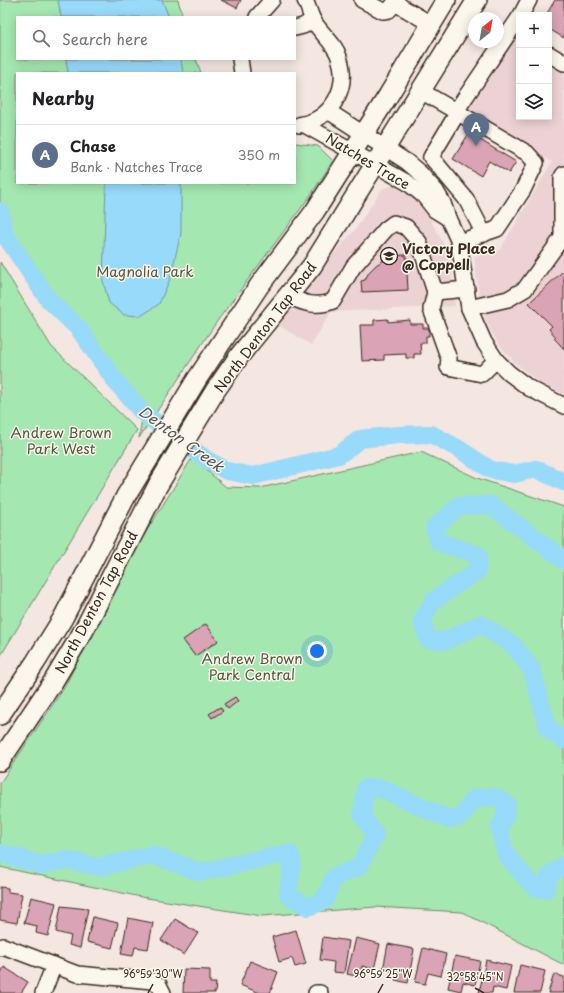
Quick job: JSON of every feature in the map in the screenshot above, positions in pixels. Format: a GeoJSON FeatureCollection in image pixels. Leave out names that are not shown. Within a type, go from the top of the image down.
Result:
{"type":"FeatureCollection","features":[{"type":"Feature","properties":{"kind":"main road","name":"North Denton Tap Road"},"geometry":{"type":"LineString","coordinates":[[0,715],[63,618],[138,474],[197,379],[259,286],[315,211],[364,135],[446,0]]}},
{"type":"Feature","properties":{"kind":"main road"},"geometry":{"type":"LineString","coordinates":[[461,26],[460,11],[464,0]]}},
{"type":"Feature","properties":{"kind":"main road","name":"North Denton Tap Road"},"geometry":{"type":"LineString","coordinates":[[0,761],[54,682],[84,630],[158,486],[215,392],[240,355],[312,266],[386,149],[477,0]]}},
{"type":"Feature","properties":{"kind":"main road"},"geometry":{"type":"LineString","coordinates":[[63,618],[84,630]]}},
{"type":"Feature","properties":{"kind":"street"},"geometry":{"type":"LineString","coordinates":[[261,16],[272,0]]}},
{"type":"Feature","properties":{"kind":"street","name":"Natches Trace"},"geometry":{"type":"LineString","coordinates":[[299,125],[324,115],[335,103],[341,88],[343,72],[339,56],[313,20],[305,0]]}},
{"type":"Feature","properties":{"kind":"street"},"geometry":{"type":"LineString","coordinates":[[362,0],[383,12],[389,10],[396,1],[431,24]]}},
{"type":"Feature","properties":{"kind":"street"},"geometry":{"type":"LineString","coordinates":[[523,12],[529,0]]}},
{"type":"Feature","properties":{"kind":"street"},"geometry":{"type":"LineString","coordinates":[[296,28],[303,26],[313,20]]}},
{"type":"Feature","properties":{"kind":"street"},"geometry":{"type":"LineString","coordinates":[[484,234],[466,200],[431,156],[502,41],[516,29]]}},
{"type":"Feature","properties":{"kind":"street"},"geometry":{"type":"LineString","coordinates":[[552,56],[564,63]]}},
{"type":"Feature","properties":{"kind":"street"},"geometry":{"type":"LineString","coordinates":[[240,60],[242,72]]}},
{"type":"Feature","properties":{"kind":"street"},"geometry":{"type":"LineString","coordinates":[[421,91],[527,153],[536,163],[523,190],[497,229],[459,242]]}},
{"type":"Feature","properties":{"kind":"street","name":"Natches Trace"},"geometry":{"type":"LineString","coordinates":[[328,110],[407,162],[425,179],[443,203],[459,242],[469,308],[484,342],[496,360],[509,373],[529,388],[564,406]]}},
{"type":"Feature","properties":{"kind":"street","name":"Natches Trace"},"geometry":{"type":"LineString","coordinates":[[299,125],[353,152],[408,183],[424,196],[435,210],[448,218]]}},
{"type":"Feature","properties":{"kind":"street"},"geometry":{"type":"LineString","coordinates":[[469,308],[508,299],[525,290],[563,237],[562,177],[564,174]]}},
{"type":"Feature","properties":{"kind":"street"},"geometry":{"type":"LineString","coordinates":[[288,296],[300,302],[318,305],[333,300],[353,267],[386,229],[394,223],[406,227],[419,242],[435,292],[431,310],[449,359],[448,367],[482,374],[496,360]]}},
{"type":"Feature","properties":{"kind":"street"},"geometry":{"type":"LineString","coordinates":[[435,292],[467,289]]}},
{"type":"Feature","properties":{"kind":"street"},"geometry":{"type":"LineString","coordinates":[[1,947],[77,974],[153,981],[162,991]]}},
{"type":"Feature","properties":{"kind":"street"},"geometry":{"type":"LineString","coordinates":[[43,993],[54,965]]}},
{"type":"Feature","properties":{"kind":"shaded area"},"geometry":{"type":"Polygon","coordinates":[[[512,38],[516,40],[516,120],[552,120],[552,62],[564,70],[564,394],[540,383],[515,363],[497,342],[485,319],[478,288],[474,256],[500,250],[552,162],[464,109],[512,38]]]}},
{"type":"Feature","properties":{"kind":"shaded area","name":"Victory Place @ Coppell"},"geometry":{"type":"Polygon","coordinates":[[[393,185],[413,198],[428,215],[443,243],[451,269],[455,306],[331,312],[311,345],[278,325],[316,273],[355,230],[382,189],[393,185]]]}},
{"type":"Feature","properties":{"kind":"green space","name":"Magnolia Park"},"geometry":{"type":"Polygon","coordinates":[[[0,0],[178,0],[183,16],[16,16],[16,60],[196,60],[201,72],[16,72],[16,184],[296,184],[296,143],[318,146],[333,161],[310,196],[218,320],[139,438],[143,412],[116,382],[79,329],[48,299],[5,235],[0,211],[0,0]]]}},
{"type":"Feature","properties":{"kind":"green space","name":"Andrew Brown Park West"},"geometry":{"type":"Polygon","coordinates":[[[0,262],[51,346],[137,430],[0,657],[0,262]]]}},
{"type":"Feature","properties":{"kind":"green space","name":"Andrew Brown Park Central"},"geometry":{"type":"Polygon","coordinates":[[[421,452],[477,478],[564,507],[564,965],[462,912],[375,907],[262,916],[141,897],[0,867],[0,783],[64,688],[128,561],[192,458],[226,487],[260,488],[421,452]]]}},
{"type":"Feature","properties":{"kind":"water"},"geometry":{"type":"Polygon","coordinates":[[[58,0],[162,0],[169,16],[61,16],[58,0]]]}},
{"type":"Feature","properties":{"kind":"water"},"geometry":{"type":"Polygon","coordinates":[[[66,60],[181,60],[183,72],[68,72],[66,60]]]}},
{"type":"Feature","properties":{"kind":"water"},"geometry":{"type":"Polygon","coordinates":[[[106,184],[181,184],[181,233],[170,279],[159,304],[141,316],[124,315],[109,303],[103,281],[106,184]]]}},
{"type":"Feature","properties":{"kind":"building"},"geometry":{"type":"Polygon","coordinates":[[[221,0],[241,0],[237,8],[221,0]]]}},
{"type":"Feature","properties":{"kind":"building"},"geometry":{"type":"Polygon","coordinates":[[[555,0],[564,0],[564,38],[552,31],[552,12],[548,12],[555,0]]]}},
{"type":"Feature","properties":{"kind":"building"},"geometry":{"type":"Polygon","coordinates":[[[469,133],[516,162],[509,173],[489,161],[481,176],[453,159],[469,133]]]}},
{"type":"Feature","properties":{"kind":"building"},"geometry":{"type":"Polygon","coordinates":[[[406,255],[408,290],[362,292],[361,281],[365,280],[369,272],[384,260],[384,256],[406,255]]]}},
{"type":"Feature","properties":{"kind":"building"},"geometry":{"type":"Polygon","coordinates":[[[564,270],[564,349],[554,338],[556,337],[549,329],[552,326],[529,303],[564,270]]]}},
{"type":"Feature","properties":{"kind":"building"},"geometry":{"type":"Polygon","coordinates":[[[388,319],[388,322],[410,320],[410,324],[423,324],[423,328],[429,328],[429,336],[426,336],[426,343],[420,343],[421,354],[414,354],[414,358],[406,358],[406,354],[384,355],[384,360],[362,361],[360,325],[374,325],[374,320],[388,319]]]}},
{"type":"Feature","properties":{"kind":"building"},"geometry":{"type":"Polygon","coordinates":[[[206,624],[218,641],[195,656],[183,640],[206,624]]]}},
{"type":"Feature","properties":{"kind":"building"},"geometry":{"type":"Polygon","coordinates":[[[235,697],[238,701],[228,709],[224,704],[235,697]]]}},
{"type":"Feature","properties":{"kind":"building"},"geometry":{"type":"Polygon","coordinates":[[[220,707],[223,711],[212,718],[209,714],[220,707]]]}},
{"type":"Feature","properties":{"kind":"building"},"geometry":{"type":"Polygon","coordinates":[[[0,887],[8,888],[8,892],[22,894],[17,923],[0,920],[0,887]]]}},
{"type":"Feature","properties":{"kind":"building"},"geometry":{"type":"Polygon","coordinates":[[[31,897],[56,903],[48,936],[36,933],[37,926],[24,923],[31,897]]]}},
{"type":"Feature","properties":{"kind":"building"},"geometry":{"type":"Polygon","coordinates":[[[61,906],[88,909],[80,948],[69,945],[71,936],[56,932],[61,906]]]}},
{"type":"Feature","properties":{"kind":"building"},"geometry":{"type":"Polygon","coordinates":[[[93,917],[118,923],[112,948],[87,942],[93,917]]]}},
{"type":"Feature","properties":{"kind":"building"},"geometry":{"type":"Polygon","coordinates":[[[128,918],[153,923],[148,949],[135,947],[133,956],[121,954],[128,918]]]}},
{"type":"Feature","properties":{"kind":"building"},"geometry":{"type":"Polygon","coordinates":[[[175,919],[198,933],[184,955],[161,940],[175,919]]]}},
{"type":"Feature","properties":{"kind":"building"},"geometry":{"type":"Polygon","coordinates":[[[296,930],[306,964],[295,967],[292,958],[279,962],[272,937],[296,930]]]}},
{"type":"Feature","properties":{"kind":"building"},"geometry":{"type":"Polygon","coordinates":[[[323,937],[349,941],[344,973],[333,972],[334,962],[320,960],[323,937]]]}},
{"type":"Feature","properties":{"kind":"building"},"geometry":{"type":"Polygon","coordinates":[[[356,938],[380,944],[374,969],[362,966],[360,977],[347,974],[356,938]]]}},
{"type":"Feature","properties":{"kind":"building"},"geometry":{"type":"Polygon","coordinates":[[[388,944],[414,949],[408,983],[395,980],[396,972],[383,970],[388,944]]]}},
{"type":"Feature","properties":{"kind":"building"},"geometry":{"type":"Polygon","coordinates":[[[423,948],[446,954],[441,976],[428,973],[425,984],[415,982],[423,948]]]}},
{"type":"Feature","properties":{"kind":"building"},"geometry":{"type":"Polygon","coordinates":[[[455,956],[480,961],[475,985],[463,982],[461,991],[448,988],[455,956]]]}},
{"type":"Feature","properties":{"kind":"building"},"geometry":{"type":"Polygon","coordinates":[[[486,960],[511,966],[506,990],[493,987],[492,993],[479,993],[486,960]]]}},
{"type":"Feature","properties":{"kind":"building"},"geometry":{"type":"Polygon","coordinates":[[[250,961],[278,972],[270,993],[260,993],[240,985],[250,961]]]}},
{"type":"Feature","properties":{"kind":"building"},"geometry":{"type":"Polygon","coordinates":[[[520,965],[545,971],[540,993],[514,993],[520,965]]]}},
{"type":"Feature","properties":{"kind":"building"},"geometry":{"type":"Polygon","coordinates":[[[4,967],[28,982],[21,993],[0,993],[0,975],[4,967]]]}},
{"type":"Feature","properties":{"kind":"building"},"geometry":{"type":"Polygon","coordinates":[[[184,969],[210,970],[210,983],[216,983],[215,993],[183,993],[184,969]]]}},
{"type":"Feature","properties":{"kind":"building"},"geometry":{"type":"Polygon","coordinates":[[[554,974],[564,977],[564,993],[548,993],[554,974]]]}},
{"type":"Feature","properties":{"kind":"waterway","name":"Denton Creek"},"geometry":{"type":"LineString","coordinates":[[0,211],[5,235],[48,299],[79,329],[116,382],[143,413],[207,460],[227,471],[253,476],[339,455],[360,439],[397,435],[431,434],[459,449],[491,470],[514,474],[536,469],[564,482]]}},
{"type":"Feature","properties":{"kind":"waterway"},"geometry":{"type":"LineString","coordinates":[[564,560],[491,505],[459,506],[434,528],[439,542],[478,555],[477,571],[433,601],[422,621],[428,639],[446,641],[480,624],[514,646],[532,670],[548,729],[564,740]]}},
{"type":"Feature","properties":{"kind":"waterway"},"geometry":{"type":"LineString","coordinates":[[0,853],[42,865],[67,860],[99,867],[153,855],[200,872],[289,853],[292,860],[288,895],[308,907],[324,901],[334,877],[359,867],[375,835],[362,814],[366,788],[380,788],[448,819],[461,816],[475,798],[495,797],[507,804],[505,817],[499,828],[506,855],[534,887],[546,889],[549,876],[564,865]]}},
{"type":"Feature","properties":{"kind":"place","name":"Chase"},"geometry":{"type":"Point","coordinates":[476,146]}},
{"type":"Feature","properties":{"kind":"place","name":"Victory Place @ Coppell"},"geometry":{"type":"Point","coordinates":[389,256]}}]}
